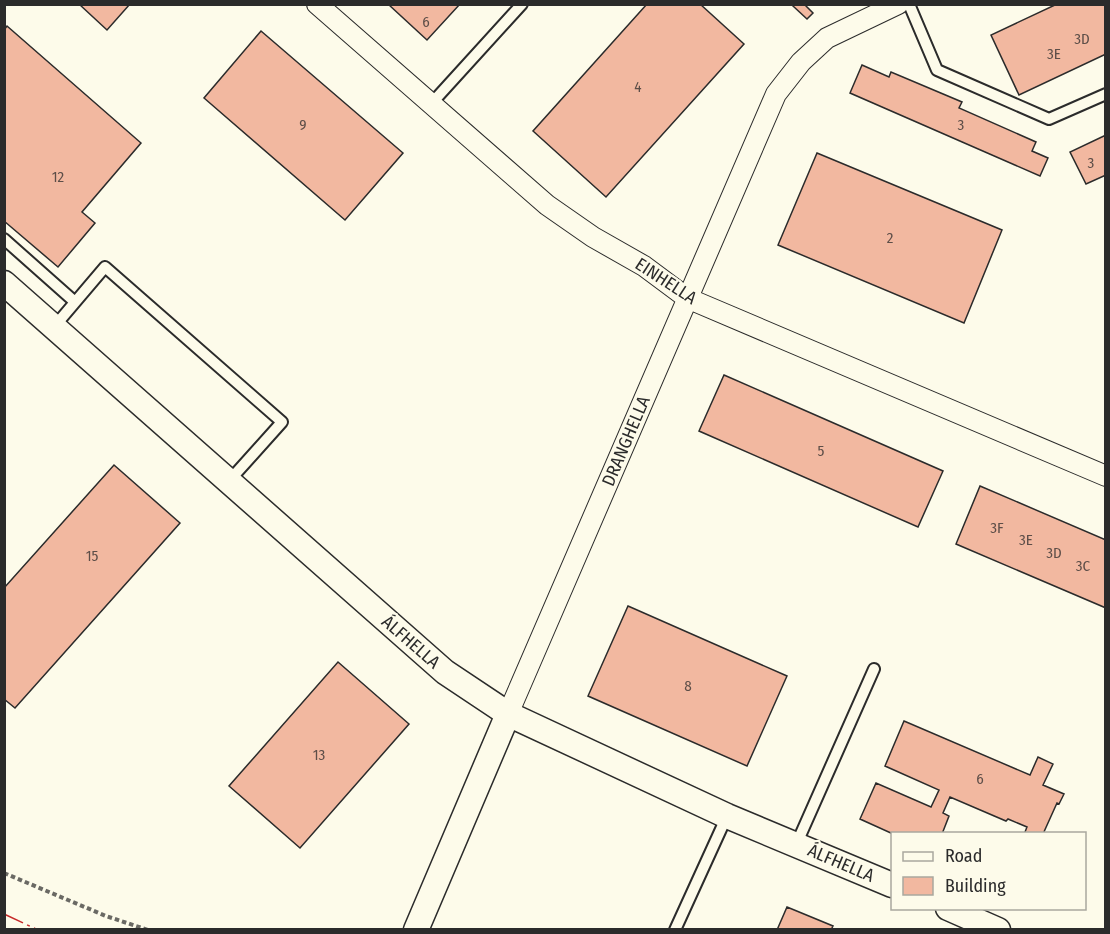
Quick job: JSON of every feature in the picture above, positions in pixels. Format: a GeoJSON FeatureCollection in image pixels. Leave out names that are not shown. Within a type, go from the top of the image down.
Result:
{"type":"FeatureCollection","features":[{"type":"Feature","properties":{"kind":"street","name":"EINHELLA"},"geometry":{"type":"LineString","coordinates":[[317,4],[547,205],[593,237],[644,266],[687,298],[1106,476]]}},
{"type":"Feature","properties":{"kind":"street","name":"DRANGHELLA"},"geometry":{"type":"LineString","coordinates":[[416,930],[776,94],[801,62],[827,38],[898,4]]}},
{"type":"Feature","properties":{"kind":"street","name":"ÁLFHELLA"},"geometry":{"type":"LineString","coordinates":[[4,283],[445,672],[508,714],[727,816],[891,885]]}},
{"type":"Feature","properties":{"kind":"street"},"geometry":{"type":"LineString","coordinates":[[950,910],[999,930]]}},
{"type":"Feature","properties":{"kind":"lane"},"geometry":{"type":"LineString","coordinates":[[431,104],[522,4]]}},
{"type":"Feature","properties":{"kind":"lane"},"geometry":{"type":"LineString","coordinates":[[909,4],[937,70],[1049,119],[1106,94]]}},
{"type":"Feature","properties":{"kind":"lane"},"geometry":{"type":"LineString","coordinates":[[4,239],[75,302]]}},
{"type":"Feature","properties":{"kind":"lane"},"geometry":{"type":"LineString","coordinates":[[53,327],[105,267],[282,422],[228,482]]}},
{"type":"Feature","properties":{"kind":"lane"},"geometry":{"type":"LineString","coordinates":[[796,844],[874,669]]}},
{"type":"Feature","properties":{"kind":"lane"},"geometry":{"type":"LineString","coordinates":[[675,930],[727,816]]}},
{"type":"Feature","properties":{"kind":"path"},"geometry":{"type":"LineString","coordinates":[[4,873],[106,916],[148,930]]}},
{"type":"Feature","properties":{"kind":"building"},"geometry":{"type":"Polygon","coordinates":[[[79,4],[130,4],[107,30],[79,4]]]}},
{"type":"Feature","properties":{"kind":"building"},"geometry":{"type":"Polygon","coordinates":[[[388,4],[460,4],[427,40],[388,4]]]}},
{"type":"Feature","properties":{"kind":"building"},"geometry":{"type":"Polygon","coordinates":[[[647,4],[700,4],[744,44],[606,197],[533,131],[647,4]]]}},
{"type":"Feature","properties":{"kind":"building"},"geometry":{"type":"Polygon","coordinates":[[[804,4],[813,13],[807,19],[793,6],[804,4]]]}},
{"type":"Feature","properties":{"kind":"building"},"geometry":{"type":"Polygon","coordinates":[[[1057,4],[1106,4],[1106,54],[1019,95],[991,35],[1057,4]]]}},
{"type":"Feature","properties":{"kind":"building"},"geometry":{"type":"Polygon","coordinates":[[[7,26],[141,143],[82,212],[95,223],[58,267],[4,221],[4,30],[7,26]]]}},
{"type":"Feature","properties":{"kind":"building"},"geometry":{"type":"Polygon","coordinates":[[[261,31],[403,153],[345,220],[204,98],[261,31]]]}},
{"type":"Feature","properties":{"kind":"building"},"geometry":{"type":"Polygon","coordinates":[[[862,65],[889,77],[891,72],[962,102],[959,108],[1036,142],[1032,151],[1048,158],[1040,176],[850,93],[862,65]]]}},
{"type":"Feature","properties":{"kind":"building"},"geometry":{"type":"Polygon","coordinates":[[[1106,135],[1106,175],[1086,184],[1070,152],[1106,135]]]}},
{"type":"Feature","properties":{"kind":"building"},"geometry":{"type":"Polygon","coordinates":[[[817,153],[1002,230],[964,323],[778,245],[817,153]]]}},
{"type":"Feature","properties":{"kind":"building"},"geometry":{"type":"Polygon","coordinates":[[[724,375],[943,471],[918,527],[699,431],[724,375]]]}},
{"type":"Feature","properties":{"kind":"building"},"geometry":{"type":"Polygon","coordinates":[[[114,465],[180,523],[15,708],[4,699],[4,588],[114,465]]]}},
{"type":"Feature","properties":{"kind":"building"},"geometry":{"type":"Polygon","coordinates":[[[980,486],[1106,540],[1106,608],[956,544],[980,486]]]}},
{"type":"Feature","properties":{"kind":"building"},"geometry":{"type":"Polygon","coordinates":[[[628,606],[787,676],[747,766],[588,696],[628,606]]]}},
{"type":"Feature","properties":{"kind":"building"},"geometry":{"type":"Polygon","coordinates":[[[338,662],[409,724],[300,848],[229,786],[338,662]]]}},
{"type":"Feature","properties":{"kind":"building"},"geometry":{"type":"Polygon","coordinates":[[[904,721],[1030,775],[1038,757],[1053,764],[1043,785],[1064,794],[1059,804],[1057,803],[1044,832],[1025,832],[1027,827],[1008,819],[1006,821],[950,797],[943,813],[949,816],[943,832],[891,833],[860,819],[876,783],[931,807],[939,790],[885,766],[904,721]]]}},
{"type":"Feature","properties":{"kind":"building"},"geometry":{"type":"Polygon","coordinates":[[[787,907],[833,926],[831,930],[777,930],[787,907]]]}},
{"type":"Feature","properties":{"kind":"power"},"geometry":{"type":"LineString","coordinates":[[4,914],[38,930]]}}]}
